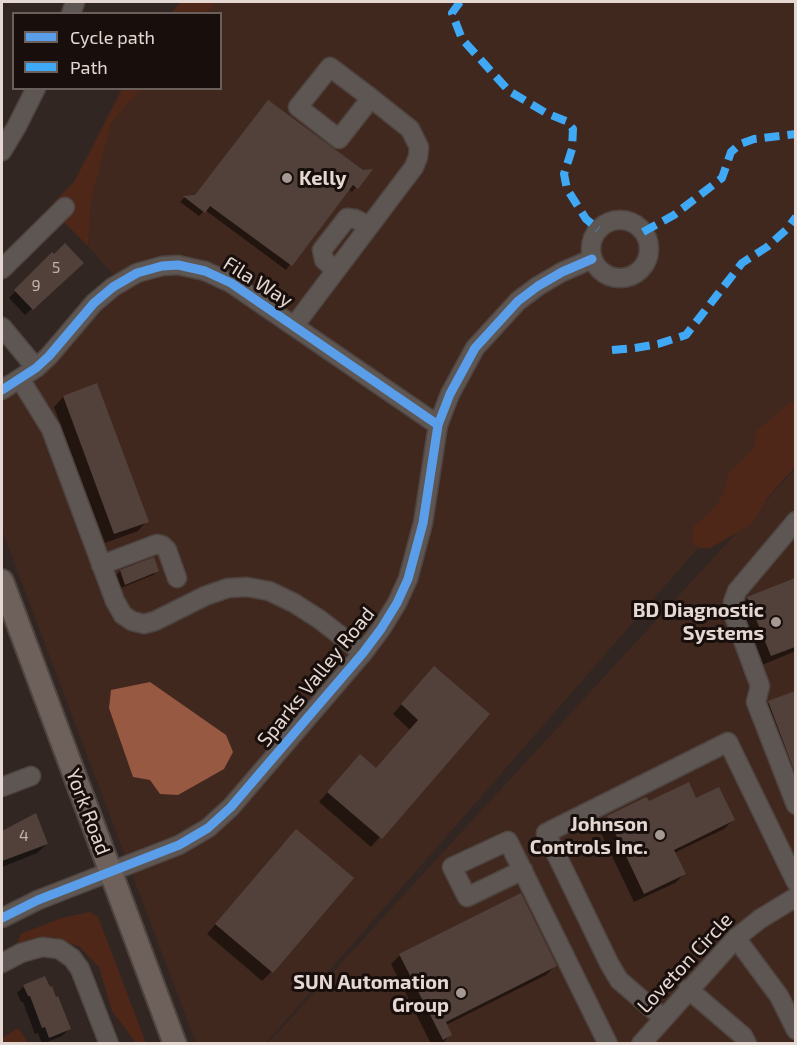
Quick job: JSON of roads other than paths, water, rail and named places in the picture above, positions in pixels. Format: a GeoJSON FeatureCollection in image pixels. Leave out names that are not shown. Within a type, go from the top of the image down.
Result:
{"type":"FeatureCollection","features":[{"type":"Feature","properties":{"kind":"main road","name":"York Road"},"geometry":{"type":"LineString","coordinates":[[2,581],[176,1044]]}},
{"type":"Feature","properties":{"kind":"street"},"geometry":{"type":"LineString","coordinates":[[2,151],[35,90]]}},
{"type":"Feature","properties":{"kind":"street"},"geometry":{"type":"LineString","coordinates":[[294,326],[414,167],[418,157],[418,147],[410,129],[371,98]]}},
{"type":"Feature","properties":{"kind":"street"},"geometry":{"type":"LineString","coordinates":[[2,269],[65,207]]}},
{"type":"Feature","properties":{"kind":"street","name":"Sparks Valley Road"},"geometry":{"type":"LineString","coordinates":[[2,918],[38,900],[179,845],[220,818],[363,653],[381,629],[408,579],[423,523],[438,425],[460,372],[475,348],[495,324],[538,286],[592,259]]}},
{"type":"Feature","properties":{"kind":"street","name":"Fila Way"},"geometry":{"type":"LineString","coordinates":[[2,390],[36,369],[104,294],[137,273],[162,266],[191,266],[218,276],[438,425]]}},
{"type":"Feature","properties":{"kind":"street"},"geometry":{"type":"LineString","coordinates":[[2,327],[36,369]]}},
{"type":"Feature","properties":{"kind":"street"},"geometry":{"type":"LineString","coordinates":[[20,379],[51,429],[101,565],[123,615],[132,621],[144,624],[155,621],[205,596],[228,588],[248,587],[269,591],[294,603],[363,653]]}},
{"type":"Feature","properties":{"kind":"street"},"geometry":{"type":"LineString","coordinates":[[795,521],[737,591],[733,602],[734,613],[759,686],[756,702],[795,805]]}},
{"type":"Feature","properties":{"kind":"street"},"geometry":{"type":"LineString","coordinates":[[101,565],[157,544],[162,545],[166,550],[177,578]]}},
{"type":"Feature","properties":{"kind":"street"},"geometry":{"type":"LineString","coordinates":[[663,1018],[619,980],[546,833],[728,742],[795,882]]}},
{"type":"Feature","properties":{"kind":"street"},"geometry":{"type":"LineString","coordinates":[[2,787],[31,776]]}},
{"type":"Feature","properties":{"kind":"street"},"geometry":{"type":"LineString","coordinates":[[523,870],[608,1044]]}},
{"type":"Feature","properties":{"kind":"street","name":"Loveton Circle"},"geometry":{"type":"LineString","coordinates":[[641,1044],[736,938],[760,918],[795,897]]}},
{"type":"Feature","properties":{"kind":"street"},"geometry":{"type":"LineString","coordinates":[[736,938],[779,996],[795,1030]]}},
{"type":"Feature","properties":{"kind":"street"},"geometry":{"type":"LineString","coordinates":[[2,963],[21,953],[42,947],[58,949],[72,958],[80,969],[109,1044]]}},
{"type":"Feature","properties":{"kind":"street"},"geometry":{"type":"LineString","coordinates":[[688,989],[743,1036],[747,1044]]}},
{"type":"Feature","properties":{"kind":"place","name":"Kelly"},"geometry":{"type":"Point","coordinates":[287,178]}},
{"type":"Feature","properties":{"kind":"place","name":"BD Diagnostic Systems"},"geometry":{"type":"Point","coordinates":[776,622]}},
{"type":"Feature","properties":{"kind":"place","name":"Johnson Controls Inc."},"geometry":{"type":"Point","coordinates":[660,835]}},
{"type":"Feature","properties":{"kind":"place","name":"SUN Automation Group"},"geometry":{"type":"Point","coordinates":[461,993]}}]}
